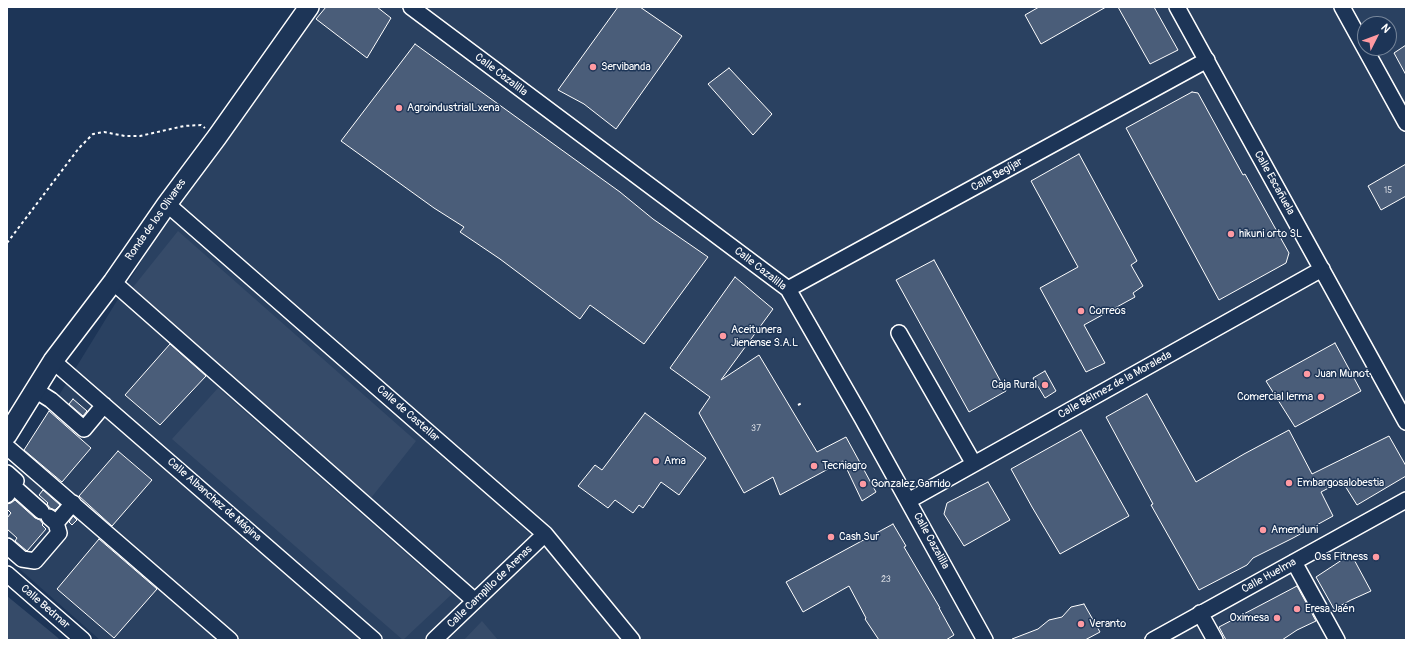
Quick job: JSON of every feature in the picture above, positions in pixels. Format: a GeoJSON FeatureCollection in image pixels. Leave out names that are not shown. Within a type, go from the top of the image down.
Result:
{"type":"FeatureCollection","features":[{"type":"Feature","properties":{"kind":"main road","name":"Ronda de los Olivares"},"geometry":{"type":"LineString","coordinates":[[7,435],[53,361],[113,282],[167,204],[217,137],[309,7]]}},
{"type":"Feature","properties":{"kind":"street","name":"Calle Cazalilla"},"geometry":{"type":"LineString","coordinates":[[411,7],[788,289],[985,640]]}},
{"type":"Feature","properties":{"kind":"street","name":"Calle Escañuela"},"geometry":{"type":"LineString","coordinates":[[1177,7],[1406,422]]}},
{"type":"Feature","properties":{"kind":"street"},"geometry":{"type":"LineString","coordinates":[[1342,7],[1406,123]]}},
{"type":"Feature","properties":{"kind":"street","name":"Calle Begíjar"},"geometry":{"type":"LineString","coordinates":[[788,289],[1207,60]]}},
{"type":"Feature","properties":{"kind":"street","name":"Calle de Castellar"},"geometry":{"type":"LineString","coordinates":[[167,204],[545,534],[632,640]]}},
{"type":"Feature","properties":{"kind":"street","name":"Calle Bélmez de la Moraleda"},"geometry":{"type":"LineString","coordinates":[[908,501],[1322,270]]}},
{"type":"Feature","properties":{"kind":"street"},"geometry":{"type":"LineString","coordinates":[[113,282],[475,601]]}},
{"type":"Feature","properties":{"kind":"street"},"geometry":{"type":"LineString","coordinates":[[899,333],[974,464]]}},
{"type":"Feature","properties":{"kind":"street","name":"Calle Albanchez de Mágina"},"geometry":{"type":"LineString","coordinates":[[53,361],[374,640]]}},
{"type":"Feature","properties":{"kind":"street"},"geometry":{"type":"LineString","coordinates":[[35,390],[51,400],[84,429],[104,405]]}},
{"type":"Feature","properties":{"kind":"street"},"geometry":{"type":"LineString","coordinates":[[7,447],[230,640]]}},
{"type":"Feature","properties":{"kind":"street"},"geometry":{"type":"LineString","coordinates":[[7,546],[22,559],[35,561],[59,533],[48,517],[9,485]]}},
{"type":"Feature","properties":{"kind":"street","name":"Calle Huelma"},"geometry":{"type":"LineString","coordinates":[[1153,640],[1406,500]]}},
{"type":"Feature","properties":{"kind":"street"},"geometry":{"type":"LineString","coordinates":[[48,517],[73,503]]}},
{"type":"Feature","properties":{"kind":"street","name":"Calle Campillo de Arenas"},"geometry":{"type":"LineString","coordinates":[[434,640],[545,534]]}},
{"type":"Feature","properties":{"kind":"street"},"geometry":{"type":"LineString","coordinates":[[1294,562],[1337,640]]}},
{"type":"Feature","properties":{"kind":"street","name":"Calle Bedmar"},"geometry":{"type":"LineString","coordinates":[[7,574],[83,640]]}},
{"type":"Feature","properties":{"kind":"street"},"geometry":{"type":"LineString","coordinates":[[1200,614],[1215,640]]}},
{"type":"Feature","properties":{"kind":"path"},"geometry":{"type":"LineString","coordinates":[[7,243],[79,148],[93,134],[104,132],[125,136],[140,136],[184,126],[201,125],[217,137]]}},
{"type":"Feature","properties":{"kind":"path"},"geometry":{"type":"LineString","coordinates":[[798,405],[802,403]]}},
{"type":"Feature","properties":{"kind":"shaded area"},"geometry":{"type":"Polygon","coordinates":[[[321,7],[1406,7],[1406,640],[100,640],[7,558],[7,473],[16,461],[18,462],[177,203],[321,7]]]}},
{"type":"Feature","properties":{"kind":"shaded area"},"geometry":{"type":"Polygon","coordinates":[[[178,231],[416,441],[371,498],[130,291],[178,231]]]}},
{"type":"Feature","properties":{"kind":"shaded area"},"geometry":{"type":"Polygon","coordinates":[[[218,388],[452,594],[403,640],[172,439],[218,388]]]}},
{"type":"Feature","properties":{"kind":"shaded area"},"geometry":{"type":"Polygon","coordinates":[[[7,596],[57,637],[60,640],[7,640],[7,596]]]}},
{"type":"Feature","properties":{"kind":"shaded area"},"geometry":{"type":"Polygon","coordinates":[[[482,621],[498,640],[464,640],[482,621]]]}},
{"type":"Feature","properties":{"kind":"building"},"geometry":{"type":"Polygon","coordinates":[[[326,7],[377,7],[391,18],[367,58],[316,19],[326,7]]]}},
{"type":"Feature","properties":{"kind":"building"},"geometry":{"type":"Polygon","coordinates":[[[618,7],[640,7],[682,36],[616,129],[584,104],[558,90],[618,7]]]}},
{"type":"Feature","properties":{"kind":"building"},"geometry":{"type":"Polygon","coordinates":[[[1039,7],[1106,7],[1041,44],[1025,15],[1039,7]]]}},
{"type":"Feature","properties":{"kind":"building"},"geometry":{"type":"Polygon","coordinates":[[[1118,7],[1154,7],[1178,50],[1150,64],[1118,7]]]}},
{"type":"Feature","properties":{"kind":"building"},"geometry":{"type":"Polygon","coordinates":[[[415,44],[620,192],[653,219],[708,257],[644,344],[590,305],[580,319],[500,259],[460,232],[464,227],[434,208],[341,141],[415,44]]]}},
{"type":"Feature","properties":{"kind":"building"},"geometry":{"type":"Polygon","coordinates":[[[1406,45],[1406,75],[1396,56],[1397,56],[1397,51],[1406,45]]]}},
{"type":"Feature","properties":{"kind":"building"},"geometry":{"type":"Polygon","coordinates":[[[729,68],[772,114],[753,135],[708,84],[729,68]]]}},
{"type":"Feature","properties":{"kind":"building"},"geometry":{"type":"Polygon","coordinates":[[[1192,92],[1198,93],[1243,175],[1245,174],[1289,253],[1286,263],[1219,300],[1126,128],[1192,92]]]}},
{"type":"Feature","properties":{"kind":"building"},"geometry":{"type":"Polygon","coordinates":[[[1079,154],[1137,261],[1131,265],[1143,286],[1133,293],[1135,297],[1084,325],[1105,363],[1086,372],[1040,288],[1078,267],[1031,181],[1079,154]]]}},
{"type":"Feature","properties":{"kind":"building"},"geometry":{"type":"Polygon","coordinates":[[[1406,164],[1406,196],[1381,210],[1368,186],[1406,164]]]}},
{"type":"Feature","properties":{"kind":"building"},"geometry":{"type":"Polygon","coordinates":[[[934,260],[1006,391],[969,412],[896,280],[934,260]]]}},
{"type":"Feature","properties":{"kind":"building"},"geometry":{"type":"Polygon","coordinates":[[[735,277],[773,309],[721,380],[759,355],[817,452],[846,437],[876,492],[862,501],[843,461],[780,495],[773,477],[744,493],[699,413],[710,397],[670,368],[735,277]]]}},
{"type":"Feature","properties":{"kind":"building"},"geometry":{"type":"Polygon","coordinates":[[[1335,343],[1361,391],[1295,427],[1266,381],[1335,343]]]}},
{"type":"Feature","properties":{"kind":"building"},"geometry":{"type":"Polygon","coordinates":[[[170,344],[206,376],[160,425],[125,395],[170,344]]]}},
{"type":"Feature","properties":{"kind":"building","name":"Caja Rural"},"geometry":{"type":"Polygon","coordinates":[[[1045,371],[1056,391],[1045,398],[1033,378],[1045,371]]]}},
{"type":"Feature","properties":{"kind":"building"},"geometry":{"type":"Polygon","coordinates":[[[1147,394],[1196,482],[1289,430],[1312,474],[1389,436],[1406,466],[1406,476],[1357,505],[1342,481],[1321,492],[1333,516],[1253,558],[1247,565],[1199,590],[1151,505],[1153,504],[1106,417],[1147,394]]]}},
{"type":"Feature","properties":{"kind":"building"},"geometry":{"type":"Polygon","coordinates":[[[73,399],[87,411],[83,416],[69,404],[73,399]]]}},
{"type":"Feature","properties":{"kind":"building"},"geometry":{"type":"Polygon","coordinates":[[[49,411],[91,448],[62,482],[24,450],[49,411]]]}},
{"type":"Feature","properties":{"kind":"building","name":"Ama"},"geometry":{"type":"Polygon","coordinates":[[[645,413],[706,458],[679,495],[661,482],[643,508],[639,505],[633,513],[615,500],[608,508],[578,486],[595,465],[602,470],[645,413]]]}},
{"type":"Feature","properties":{"kind":"building"},"geometry":{"type":"Polygon","coordinates":[[[1081,430],[1129,516],[1060,554],[1011,469],[1081,430]]]}},
{"type":"Feature","properties":{"kind":"building"},"geometry":{"type":"Polygon","coordinates":[[[118,451],[152,480],[112,526],[79,496],[118,451]]]}},
{"type":"Feature","properties":{"kind":"building"},"geometry":{"type":"Polygon","coordinates":[[[988,482],[1010,520],[964,546],[944,514],[947,503],[988,482]]]}},
{"type":"Feature","properties":{"kind":"building"},"geometry":{"type":"Polygon","coordinates":[[[43,490],[60,505],[55,510],[50,508],[47,504],[48,503],[39,495],[43,490]]]}},
{"type":"Feature","properties":{"kind":"building"},"geometry":{"type":"Polygon","coordinates":[[[15,500],[35,518],[40,520],[46,529],[27,551],[15,541],[17,538],[7,529],[7,518],[11,513],[7,509],[7,504],[15,500]]]}},
{"type":"Feature","properties":{"kind":"building"},"geometry":{"type":"Polygon","coordinates":[[[73,516],[77,520],[72,525],[69,522],[73,516]]]}},
{"type":"Feature","properties":{"kind":"building"},"geometry":{"type":"Polygon","coordinates":[[[893,524],[906,546],[904,547],[954,635],[946,640],[879,640],[865,619],[866,618],[849,586],[803,612],[786,582],[893,524]]]}},
{"type":"Feature","properties":{"kind":"building"},"geometry":{"type":"Polygon","coordinates":[[[99,539],[157,589],[114,638],[57,589],[99,539]]]}},
{"type":"Feature","properties":{"kind":"building"},"geometry":{"type":"Polygon","coordinates":[[[1351,554],[1371,591],[1334,609],[1316,577],[1351,554]]]}},
{"type":"Feature","properties":{"kind":"building"},"geometry":{"type":"Polygon","coordinates":[[[1297,586],[1316,621],[1297,630],[1282,640],[1226,640],[1219,627],[1297,586]]]}},
{"type":"Feature","properties":{"kind":"building"},"geometry":{"type":"Polygon","coordinates":[[[1084,604],[1100,632],[1085,640],[1012,640],[1038,629],[1049,620],[1062,617],[1071,607],[1084,604]]]}},
{"type":"Feature","properties":{"kind":"place","name":"Servibanda"},"geometry":{"type":"Point","coordinates":[593,67]}},
{"type":"Feature","properties":{"kind":"place","name":"AgroindustrialLxena"},"geometry":{"type":"Point","coordinates":[399,108]}},
{"type":"Feature","properties":{"kind":"place","name":"hikuni orto SL"},"geometry":{"type":"Point","coordinates":[1231,234]}},
{"type":"Feature","properties":{"kind":"place","name":"Correos"},"geometry":{"type":"Point","coordinates":[1081,311]}},
{"type":"Feature","properties":{"kind":"place","name":"Aceitunera Jienense S.A.L"},"geometry":{"type":"Point","coordinates":[723,336]}},
{"type":"Feature","properties":{"kind":"place","name":"Juan Munot"},"geometry":{"type":"Point","coordinates":[1307,374]}},
{"type":"Feature","properties":{"kind":"place","name":"Caja Rural"},"geometry":{"type":"Point","coordinates":[1045,385]}},
{"type":"Feature","properties":{"kind":"place","name":"Comercial lerma"},"geometry":{"type":"Point","coordinates":[1321,397]}},
{"type":"Feature","properties":{"kind":"place","name":"Ama"},"geometry":{"type":"Point","coordinates":[656,461]}},
{"type":"Feature","properties":{"kind":"place","name":"Tecniagro"},"geometry":{"type":"Point","coordinates":[814,466]}},
{"type":"Feature","properties":{"kind":"place","name":"Embargosalobestia"},"geometry":{"type":"Point","coordinates":[1289,483]}},
{"type":"Feature","properties":{"kind":"place","name":"Gonzalez Garrido"},"geometry":{"type":"Point","coordinates":[863,484]}},
{"type":"Feature","properties":{"kind":"place","name":"Amenduni"},"geometry":{"type":"Point","coordinates":[1263,530]}},
{"type":"Feature","properties":{"kind":"place","name":"Cash Sur"},"geometry":{"type":"Point","coordinates":[831,537]}},
{"type":"Feature","properties":{"kind":"place","name":"Oss Fitness"},"geometry":{"type":"Point","coordinates":[1376,557]}},
{"type":"Feature","properties":{"kind":"place","name":"Eresa Jaén"},"geometry":{"type":"Point","coordinates":[1297,609]}},
{"type":"Feature","properties":{"kind":"place","name":"Oximesa"},"geometry":{"type":"Point","coordinates":[1277,618]}},
{"type":"Feature","properties":{"kind":"place","name":"Veranto"},"geometry":{"type":"Point","coordinates":[1081,624]}}]}
